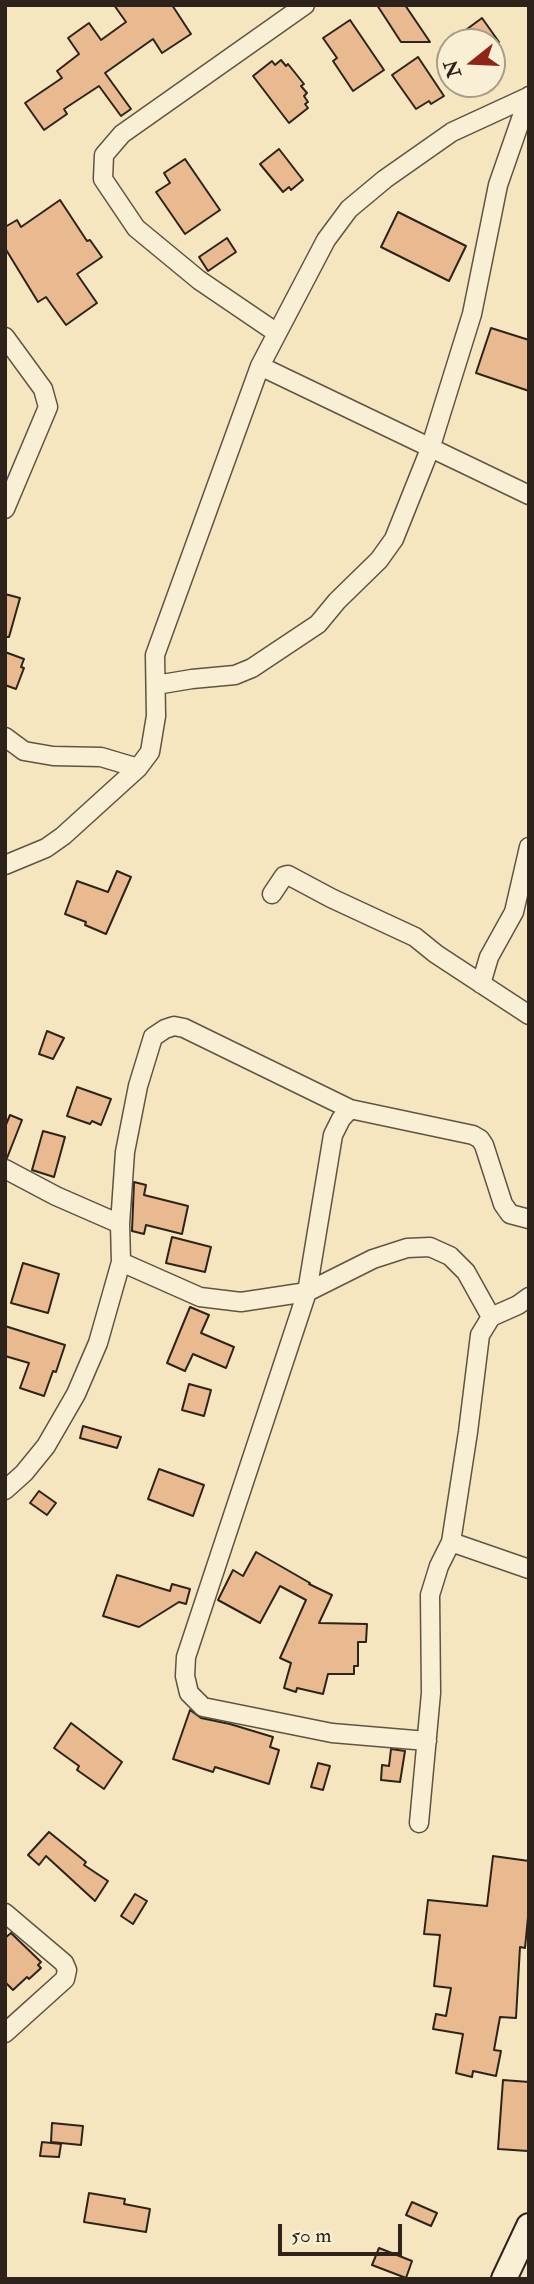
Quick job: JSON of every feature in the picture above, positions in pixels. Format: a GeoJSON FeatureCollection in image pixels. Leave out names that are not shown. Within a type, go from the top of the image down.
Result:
{"type":"FeatureCollection","features":[{"type":"Feature","properties":{"kind":"street"},"geometry":{"type":"LineString","coordinates":[[277,334],[199,280],[136,228],[103,179],[104,156],[122,134],[305,5]]}},
{"type":"Feature","properties":{"kind":"street"},"geometry":{"type":"LineString","coordinates":[[5,865],[46,848],[63,836],[138,768],[150,752],[156,716],[155,656],[260,366],[326,240],[349,209],[384,179],[452,132],[528,97]]}},
{"type":"Feature","properties":{"kind":"street"},"geometry":{"type":"LineString","coordinates":[[156,685],[235,675],[252,668],[318,624],[337,601],[379,560],[394,539],[430,449],[472,314],[498,185],[528,97]]}},
{"type":"Feature","properties":{"kind":"street"},"geometry":{"type":"LineString","coordinates":[[5,337],[43,388],[48,407],[5,509]]}},
{"type":"Feature","properties":{"kind":"street"},"geometry":{"type":"LineString","coordinates":[[260,366],[529,495]]}},
{"type":"Feature","properties":{"kind":"street"},"geometry":{"type":"LineString","coordinates":[[5,737],[24,751],[101,757],[138,768]]}},
{"type":"Feature","properties":{"kind":"street"},"geometry":{"type":"LineString","coordinates":[[481,984],[489,957],[514,912],[529,847]]}},
{"type":"Feature","properties":{"kind":"street"},"geometry":{"type":"LineString","coordinates":[[272,894],[284,876],[288,875],[415,937],[529,1015]]}},
{"type":"Feature","properties":{"kind":"street"},"geometry":{"type":"LineString","coordinates":[[5,1490],[24,1473],[46,1446],[76,1394],[98,1343],[121,1262],[120,1224],[125,1152],[138,1086],[153,1037],[164,1029],[174,1026],[184,1028],[351,1109],[473,1135],[484,1145],[503,1204],[510,1214],[529,1219]]}},
{"type":"Feature","properties":{"kind":"street"},"geometry":{"type":"LineString","coordinates":[[351,1109],[341,1119],[333,1135],[307,1292],[186,1657],[185,1676],[189,1693],[203,1707],[332,1733],[426,1741]]}},
{"type":"Feature","properties":{"kind":"street"},"geometry":{"type":"LineString","coordinates":[[5,1169],[120,1224]]}},
{"type":"Feature","properties":{"kind":"street"},"geometry":{"type":"LineString","coordinates":[[121,1262],[200,1297],[241,1302],[307,1292],[373,1259],[407,1248],[430,1247],[450,1256],[466,1272],[491,1317]]}},
{"type":"Feature","properties":{"kind":"street"},"geometry":{"type":"LineString","coordinates":[[419,1824],[431,1693],[430,1595],[439,1566],[451,1542],[480,1335],[491,1317],[529,1297]]}},
{"type":"Feature","properties":{"kind":"street"},"geometry":{"type":"LineString","coordinates":[[451,1542],[529,1569]]}},
{"type":"Feature","properties":{"kind":"street"},"geometry":{"type":"LineString","coordinates":[[5,1913],[64,1963],[67,1970],[65,1979],[5,2033]]}},
{"type":"Feature","properties":{"kind":"street"},"geometry":{"type":"LineString","coordinates":[[504,2279],[529,2226]]}},
{"type":"Feature","properties":{"kind":"building"},"geometry":{"type":"Polygon","coordinates":[[[114,5],[172,5],[191,34],[162,53],[153,39],[105,73],[131,109],[121,116],[99,86],[64,109],[67,114],[44,130],[25,103],[62,78],[57,71],[79,54],[68,38],[89,23],[101,40],[126,22],[114,5]]]}},
{"type":"Feature","properties":{"kind":"building"},"geometry":{"type":"Polygon","coordinates":[[[377,5],[405,5],[430,42],[401,42],[377,5]]]}},
{"type":"Feature","properties":{"kind":"building"},"geometry":{"type":"Polygon","coordinates":[[[482,18],[489,28],[468,28],[482,18]]]}},
{"type":"Feature","properties":{"kind":"building"},"geometry":{"type":"Polygon","coordinates":[[[350,20],[384,70],[353,91],[333,61],[337,58],[323,38],[350,20]]]}},
{"type":"Feature","properties":{"kind":"building"},"geometry":{"type":"Polygon","coordinates":[[[418,57],[436,84],[436,98],[441,98],[416,109],[392,75],[418,57]]]}},
{"type":"Feature","properties":{"kind":"building"},"geometry":{"type":"Polygon","coordinates":[[[281,60],[286,66],[288,64],[304,84],[301,86],[307,93],[304,96],[308,108],[289,123],[253,76],[272,61],[275,65],[281,60]]]}},
{"type":"Feature","properties":{"kind":"building"},"geometry":{"type":"Polygon","coordinates":[[[279,149],[303,180],[291,190],[289,187],[283,192],[260,164],[279,149]]]}},
{"type":"Feature","properties":{"kind":"building"},"geometry":{"type":"Polygon","coordinates":[[[185,159],[220,210],[185,234],[156,192],[170,183],[164,173],[185,159]]]}},
{"type":"Feature","properties":{"kind":"building"},"geometry":{"type":"Polygon","coordinates":[[[60,200],[87,241],[90,240],[102,257],[77,274],[97,303],[66,325],[46,297],[38,302],[5,248],[5,227],[17,220],[21,227],[60,200]]]}},
{"type":"Feature","properties":{"kind":"building"},"geometry":{"type":"Polygon","coordinates":[[[398,212],[466,246],[449,281],[381,247],[398,212]]]}},
{"type":"Feature","properties":{"kind":"building"},"geometry":{"type":"Polygon","coordinates":[[[227,238],[236,252],[208,271],[199,257],[227,238]]]}},
{"type":"Feature","properties":{"kind":"building"},"geometry":{"type":"Polygon","coordinates":[[[491,328],[529,340],[529,391],[476,373],[491,328]]]}},
{"type":"Feature","properties":{"kind":"building"},"geometry":{"type":"Polygon","coordinates":[[[5,594],[20,598],[9,637],[5,637],[5,594]]]}},
{"type":"Feature","properties":{"kind":"building"},"geometry":{"type":"Polygon","coordinates":[[[5,652],[24,659],[21,667],[24,668],[16,689],[5,685],[5,652]]]}},
{"type":"Feature","properties":{"kind":"building"},"geometry":{"type":"Polygon","coordinates":[[[117,871],[131,877],[106,934],[65,914],[77,881],[108,892],[117,871]]]}},
{"type":"Feature","properties":{"kind":"building"},"geometry":{"type":"Polygon","coordinates":[[[47,1031],[64,1038],[53,1059],[39,1054],[47,1031]]]}},
{"type":"Feature","properties":{"kind":"building"},"geometry":{"type":"Polygon","coordinates":[[[77,1087],[111,1099],[101,1125],[67,1116],[77,1087]]]}},
{"type":"Feature","properties":{"kind":"building"},"geometry":{"type":"Polygon","coordinates":[[[10,1115],[22,1120],[5,1158],[5,1127],[10,1115]]]}},
{"type":"Feature","properties":{"kind":"building"},"geometry":{"type":"Polygon","coordinates":[[[43,1131],[65,1137],[54,1177],[32,1170],[43,1131]]]}},
{"type":"Feature","properties":{"kind":"building"},"geometry":{"type":"Polygon","coordinates":[[[134,1182],[146,1185],[144,1195],[188,1206],[182,1234],[146,1225],[144,1234],[132,1231],[134,1182]]]}},
{"type":"Feature","properties":{"kind":"building"},"geometry":{"type":"Polygon","coordinates":[[[172,1237],[211,1247],[205,1272],[166,1263],[172,1237]]]}},
{"type":"Feature","properties":{"kind":"building"},"geometry":{"type":"Polygon","coordinates":[[[23,1263],[59,1274],[48,1313],[11,1303],[23,1263]]]}},
{"type":"Feature","properties":{"kind":"building"},"geometry":{"type":"Polygon","coordinates":[[[190,1307],[209,1315],[201,1333],[234,1347],[226,1368],[193,1354],[185,1371],[167,1363],[190,1307]]]}},
{"type":"Feature","properties":{"kind":"building"},"geometry":{"type":"Polygon","coordinates":[[[5,1326],[65,1345],[44,1396],[20,1388],[29,1363],[5,1356],[5,1326]]]}},
{"type":"Feature","properties":{"kind":"building"},"geometry":{"type":"Polygon","coordinates":[[[189,1384],[211,1390],[204,1416],[182,1410],[189,1384]]]}},
{"type":"Feature","properties":{"kind":"building"},"geometry":{"type":"Polygon","coordinates":[[[83,1426],[121,1437],[117,1448],[80,1438],[83,1426]]]}},
{"type":"Feature","properties":{"kind":"building"},"geometry":{"type":"Polygon","coordinates":[[[159,1469],[204,1485],[193,1516],[148,1499],[159,1469]]]}},
{"type":"Feature","properties":{"kind":"building"},"geometry":{"type":"Polygon","coordinates":[[[39,1491],[56,1503],[47,1515],[30,1503],[39,1491]]]}},
{"type":"Feature","properties":{"kind":"building"},"geometry":{"type":"Polygon","coordinates":[[[256,1552],[332,1595],[319,1623],[367,1624],[366,1642],[358,1642],[358,1666],[354,1666],[354,1674],[328,1674],[323,1694],[297,1688],[296,1692],[284,1688],[291,1663],[280,1658],[306,1600],[280,1586],[260,1623],[218,1600],[233,1570],[243,1576],[256,1552]]]}},
{"type":"Feature","properties":{"kind":"building"},"geometry":{"type":"Polygon","coordinates":[[[117,1575],[170,1591],[172,1584],[190,1589],[186,1604],[179,1602],[139,1627],[103,1616],[117,1575]]]}},
{"type":"Feature","properties":{"kind":"building"},"geometry":{"type":"Polygon","coordinates":[[[190,1710],[201,1718],[273,1737],[270,1747],[279,1750],[269,1784],[215,1767],[213,1772],[173,1759],[190,1710]]]}},
{"type":"Feature","properties":{"kind":"building"},"geometry":{"type":"Polygon","coordinates":[[[71,1723],[122,1762],[104,1789],[77,1770],[79,1766],[54,1748],[71,1723]]]}},
{"type":"Feature","properties":{"kind":"building"},"geometry":{"type":"Polygon","coordinates":[[[391,1749],[405,1751],[400,1782],[381,1780],[382,1765],[389,1766],[391,1749]]]}},
{"type":"Feature","properties":{"kind":"building"},"geometry":{"type":"Polygon","coordinates":[[[318,1763],[330,1766],[323,1790],[311,1787],[318,1763]]]}},
{"type":"Feature","properties":{"kind":"building"},"geometry":{"type":"Polygon","coordinates":[[[49,1832],[86,1862],[84,1865],[108,1881],[95,1901],[46,1856],[39,1865],[28,1855],[49,1832]]]}},
{"type":"Feature","properties":{"kind":"building"},"geometry":{"type":"Polygon","coordinates":[[[493,1856],[529,1861],[529,1907],[525,1948],[520,1947],[516,2018],[500,2017],[494,2050],[501,2051],[496,2076],[473,2071],[472,2077],[456,2073],[463,2034],[433,2029],[436,2014],[446,2016],[451,1988],[434,1986],[440,1935],[424,1934],[428,1900],[487,1906],[493,1856]]]}},
{"type":"Feature","properties":{"kind":"building"},"geometry":{"type":"Polygon","coordinates":[[[135,1894],[147,1901],[133,1924],[121,1916],[135,1894]]]}},
{"type":"Feature","properties":{"kind":"building"},"geometry":{"type":"Polygon","coordinates":[[[11,1933],[41,1962],[38,1965],[41,1968],[13,1990],[5,1982],[5,1938],[11,1933]]]}},
{"type":"Feature","properties":{"kind":"building"},"geometry":{"type":"Polygon","coordinates":[[[503,2080],[529,2082],[528,2151],[498,2149],[503,2080]]]}},
{"type":"Feature","properties":{"kind":"building"},"geometry":{"type":"Polygon","coordinates":[[[52,2123],[83,2126],[81,2145],[51,2142],[52,2123]]]}},
{"type":"Feature","properties":{"kind":"building"},"geometry":{"type":"Polygon","coordinates":[[[42,2142],[61,2144],[59,2157],[40,2156],[42,2142]]]}},
{"type":"Feature","properties":{"kind":"building"},"geometry":{"type":"Polygon","coordinates":[[[89,2193],[125,2199],[124,2204],[150,2209],[146,2232],[84,2222],[89,2193]]]}},
{"type":"Feature","properties":{"kind":"building"},"geometry":{"type":"Polygon","coordinates":[[[412,2202],[437,2213],[431,2226],[406,2215],[412,2202]]]}},
{"type":"Feature","properties":{"kind":"building"},"geometry":{"type":"Polygon","coordinates":[[[379,2248],[412,2261],[406,2278],[372,2265],[379,2248]]]}}]}
